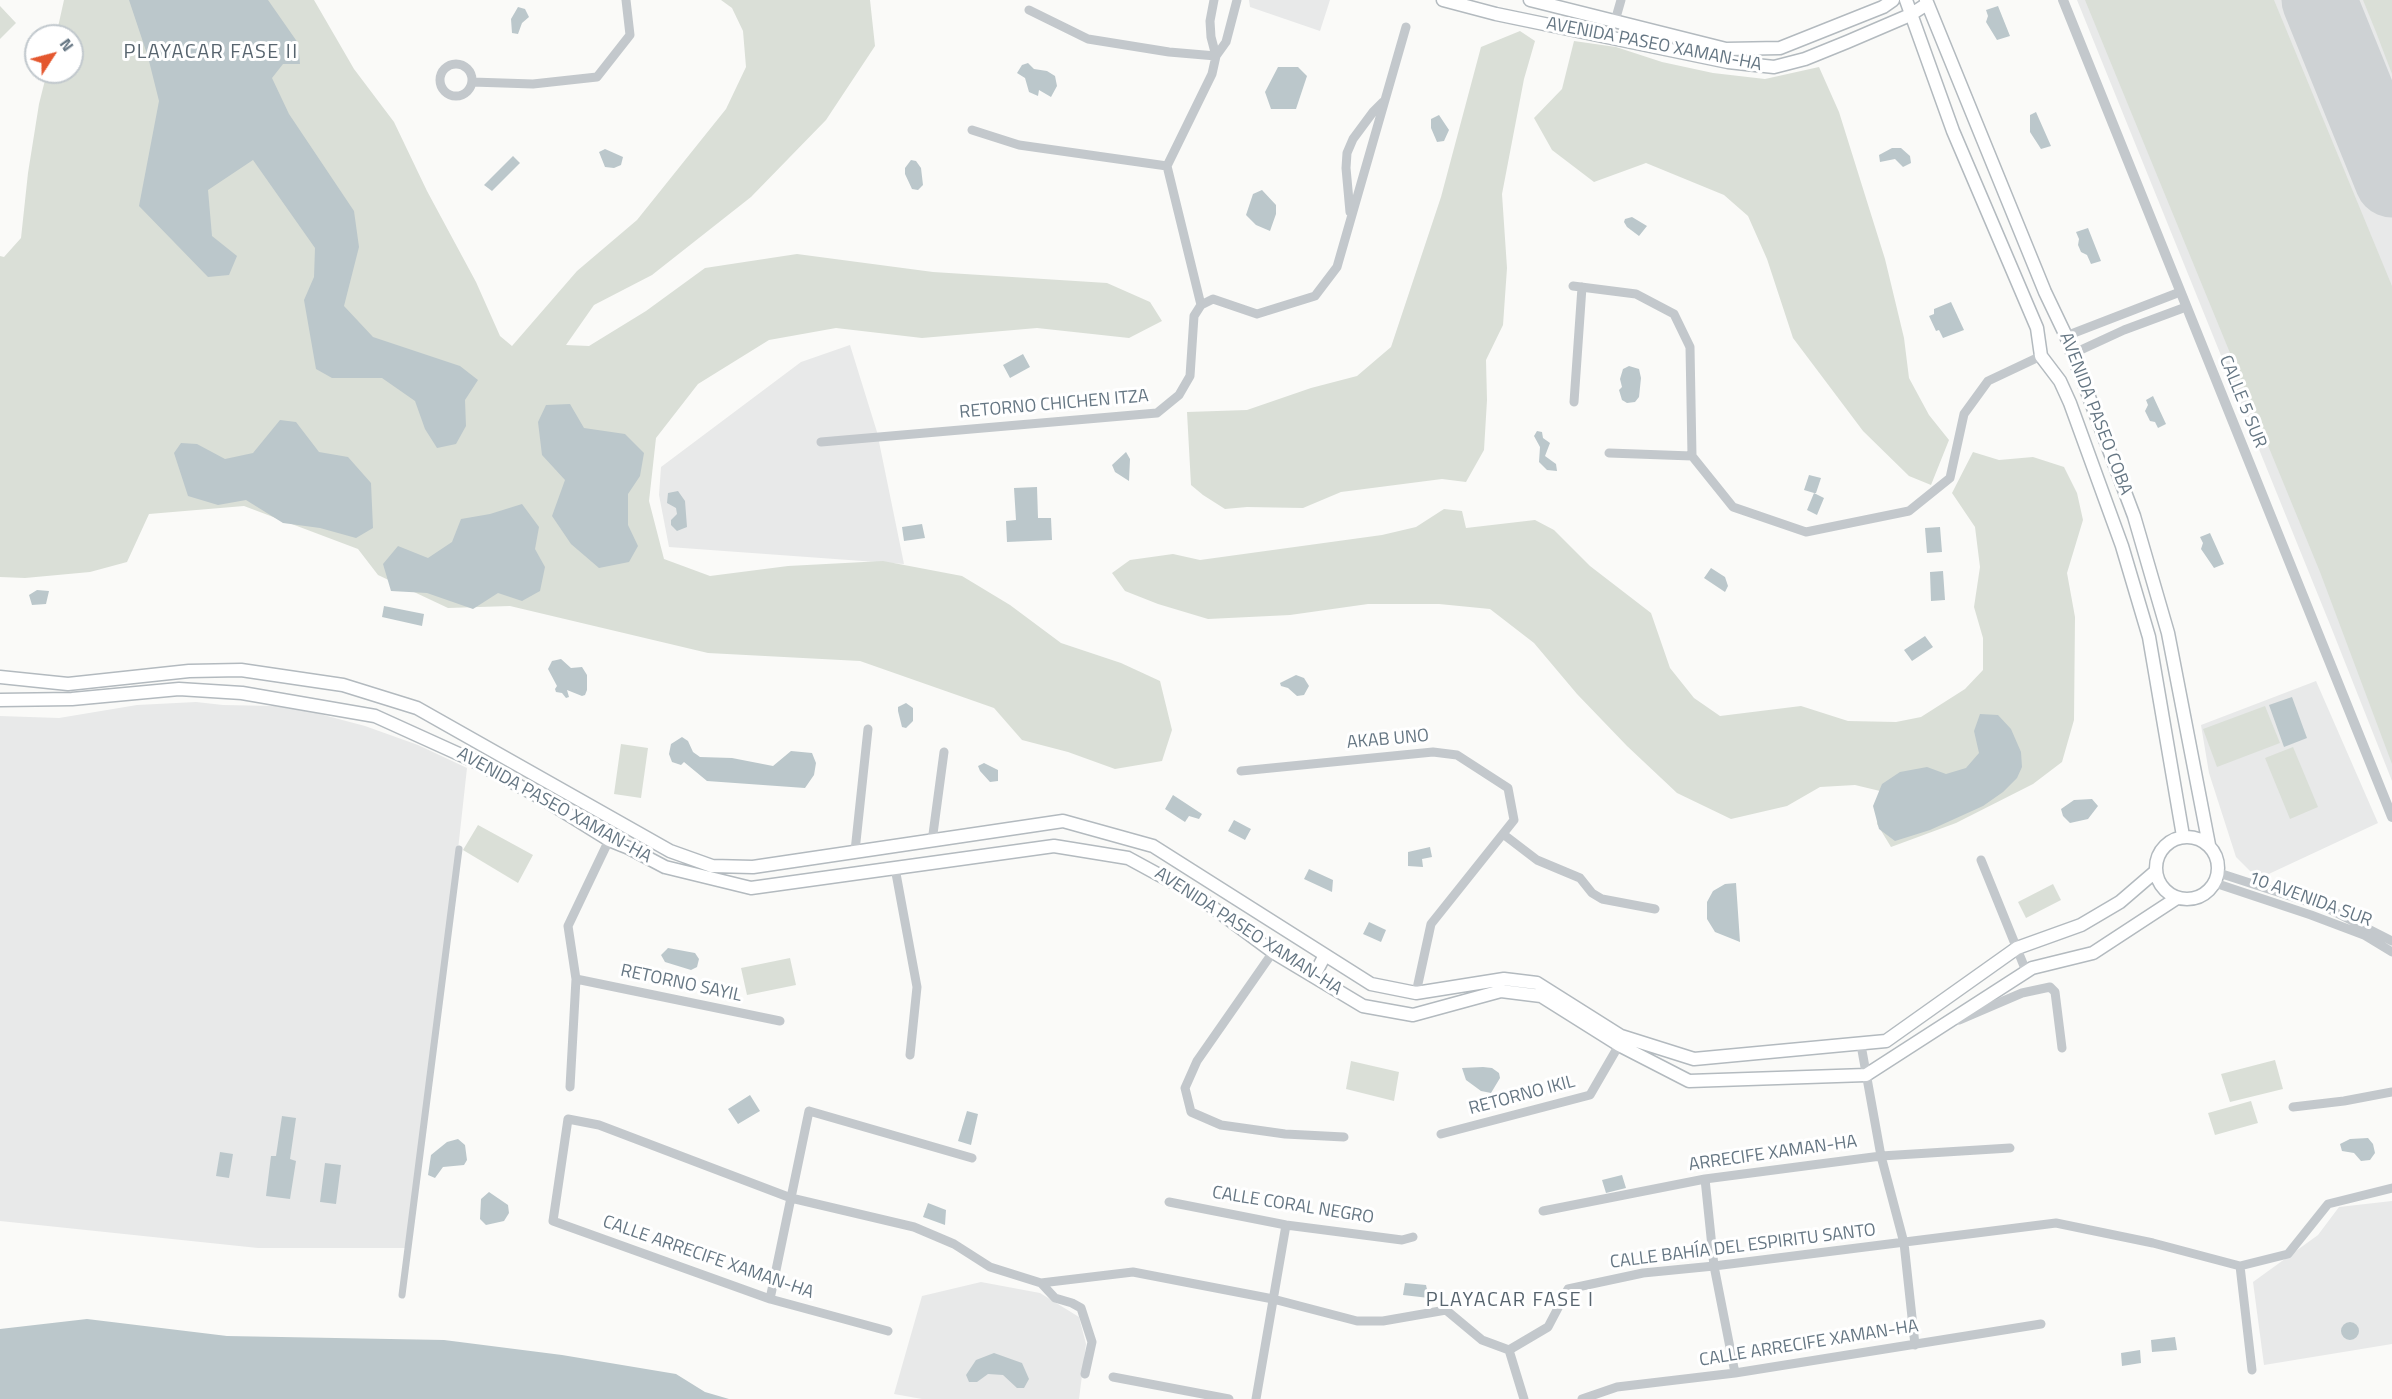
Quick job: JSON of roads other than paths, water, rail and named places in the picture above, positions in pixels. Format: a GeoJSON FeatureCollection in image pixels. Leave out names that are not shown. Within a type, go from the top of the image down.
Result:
{"type":"FeatureCollection","features":[{"type":"Feature","properties":{"kind":"main road","name":"AVENIDA PASEO XAMAN-HA"},"geometry":{"type":"LineString","coordinates":[[1443,0],[1496,14],[1728,62],[1774,67],[1805,59],[1910,15],[1927,2]]}},
{"type":"Feature","properties":{"kind":"main road","name":"AVENIDA PASEO XAMAN-HA"},"geometry":{"type":"LineString","coordinates":[[1530,0],[1726,49],[1780,48],[1883,7],[1893,0]]}},
{"type":"Feature","properties":{"kind":"main road","name":"AVENIDA PASEO COBA"},"geometry":{"type":"LineString","coordinates":[[1906,0],[1953,131],[2037,328],[2040,356],[2060,381],[2070,403],[2122,546],[2149,637],[2183,836]]}},
{"type":"Feature","properties":{"kind":"main road","name":"AVENIDA PASEO COBA"},"geometry":{"type":"LineString","coordinates":[[1927,2],[2045,292],[2066,336],[2134,516],[2168,633],[2209,845]]}},
{"type":"Feature","properties":{"kind":"main road"},"geometry":{"type":"LineString","coordinates":[[2024,300],[2045,292]]}},
{"type":"Feature","properties":{"kind":"main road"},"geometry":{"type":"LineString","coordinates":[[2070,403],[2088,395]]}},
{"type":"Feature","properties":{"kind":"main road","name":"AVENIDA PASEO XAMAN-HA"},"geometry":{"type":"LineString","coordinates":[[0,677],[68,684],[189,670],[241,670],[343,685],[417,708],[670,850],[712,866],[753,867],[1063,821],[1152,846],[1371,984],[1416,993],[1504,980],[1537,983],[1621,1036],[1694,1059],[1886,1041],[2017,948],[2081,924],[2120,902],[2156,871]]}},
{"type":"Feature","properties":{"kind":"main road","name":"AVENIDA PASEO XAMAN-HA"},"geometry":{"type":"LineString","coordinates":[[0,700],[72,699],[179,689],[242,693],[375,716],[472,760],[543,799],[609,840],[665,867],[751,888],[1054,846],[1128,858],[1196,895],[1273,951],[1363,1006],[1413,1015],[1501,991],[1541,996],[1619,1045],[1689,1081],[1866,1075]]}},
{"type":"Feature","properties":{"kind":"main road"},"geometry":{"type":"LineString","coordinates":[[2183,836],[2193,837],[2209,845],[2215,853],[2217,878],[2210,890],[2194,899],[2177,898],[2163,887],[2156,871],[2156,862],[2163,847],[2183,836]]}},
{"type":"Feature","properties":{"kind":"main road"},"geometry":{"type":"LineString","coordinates":[[953,837],[957,859]]}},
{"type":"Feature","properties":{"kind":"main road"},"geometry":{"type":"LineString","coordinates":[[665,867],[670,850]]}},
{"type":"Feature","properties":{"kind":"main road"},"geometry":{"type":"LineString","coordinates":[[841,854],[846,874]]}},
{"type":"Feature","properties":{"kind":"main road"},"geometry":{"type":"LineString","coordinates":[[1224,916],[1235,898]]}},
{"type":"Feature","properties":{"kind":"main road"},"geometry":{"type":"LineString","coordinates":[[1866,1075],[2026,971],[2093,953],[2177,898]]}},
{"type":"Feature","properties":{"kind":"main road"},"geometry":{"type":"LineString","coordinates":[[1314,976],[1325,955]]}},
{"type":"Feature","properties":{"kind":"street"},"geometry":{"type":"LineString","coordinates":[[472,82],[533,84],[597,76],[630,35],[626,0]]}},
{"type":"Feature","properties":{"kind":"street"},"geometry":{"type":"LineString","coordinates":[[1214,0],[1210,21],[1216,56]]}},
{"type":"Feature","properties":{"kind":"street"},"geometry":{"type":"LineString","coordinates":[[1237,0],[1226,42],[1216,56],[1212,74],[1167,166],[1201,305],[1213,299],[1257,314],[1315,296],[1337,267],[1406,27]]}},
{"type":"Feature","properties":{"kind":"street"},"geometry":{"type":"LineString","coordinates":[[1615,21],[1621,0]]}},
{"type":"Feature","properties":{"kind":"street","name":"CALLE 5 SUR"},"geometry":{"type":"LineString","coordinates":[[2063,0],[2392,817]]}},
{"type":"Feature","properties":{"kind":"street"},"geometry":{"type":"LineString","coordinates":[[1029,10],[1088,39],[1169,52],[1216,56]]}},
{"type":"Feature","properties":{"kind":"street"},"geometry":{"type":"LineString","coordinates":[[1351,217],[1346,168],[1347,153],[1372,112],[1384,101]]}},
{"type":"Feature","properties":{"kind":"street"},"geometry":{"type":"LineString","coordinates":[[972,130],[1019,146],[1167,166]]}},
{"type":"Feature","properties":{"kind":"street"},"geometry":{"type":"LineString","coordinates":[[1574,402],[1577,287],[1636,294],[1674,314],[1690,347],[1692,456],[1732,507],[1806,532],[1909,511],[1950,478],[1964,414],[1988,381],[2040,356]]}},
{"type":"Feature","properties":{"kind":"street"},"geometry":{"type":"LineString","coordinates":[[2066,336],[2180,292]]}},
{"type":"Feature","properties":{"kind":"street","name":"RETORNO CHICHEN ITZA"},"geometry":{"type":"LineString","coordinates":[[821,442],[1157,413],[1179,395],[1190,376],[1194,316],[1201,305]]}},
{"type":"Feature","properties":{"kind":"street"},"geometry":{"type":"LineString","coordinates":[[2072,354],[2124,330],[2186,307]]}},
{"type":"Feature","properties":{"kind":"street"},"geometry":{"type":"LineString","coordinates":[[1609,453],[1692,456]]}},
{"type":"Feature","properties":{"kind":"street"},"geometry":{"type":"LineString","coordinates":[[855,851],[868,729]]}},
{"type":"Feature","properties":{"kind":"street"},"geometry":{"type":"LineString","coordinates":[[930,840],[933,834],[944,752]]}},
{"type":"Feature","properties":{"kind":"street","name":"AKAB UNO"},"geometry":{"type":"LineString","coordinates":[[1241,771],[1433,752],[1457,755],[1508,788],[1514,820],[1431,924],[1416,993]]}},
{"type":"Feature","properties":{"kind":"street"},"geometry":{"type":"LineString","coordinates":[[1503,834],[1537,860],[1580,878],[1592,892],[1602,899],[1655,909]]}},
{"type":"Feature","properties":{"kind":"street"},"geometry":{"type":"LineString","coordinates":[[570,1087],[576,979],[568,926],[609,840]]}},
{"type":"Feature","properties":{"kind":"street"},"geometry":{"type":"LineString","coordinates":[[402,1295],[459,849]]}},
{"type":"Feature","properties":{"kind":"street"},"geometry":{"type":"LineString","coordinates":[[1982,860],[2026,971]]}},
{"type":"Feature","properties":{"kind":"street"},"geometry":{"type":"LineString","coordinates":[[895,868],[917,987],[910,1055]]}},
{"type":"Feature","properties":{"kind":"street","name":"10 AVENIDA SUR"},"geometry":{"type":"LineString","coordinates":[[2217,878],[2327,908],[2392,942]]}},
{"type":"Feature","properties":{"kind":"street","name":"10 AVENIDA SUR"},"geometry":{"type":"LineString","coordinates":[[2217,878],[2364,935],[2392,952]]}},
{"type":"Feature","properties":{"kind":"street"},"geometry":{"type":"LineString","coordinates":[[1273,951],[1197,1061],[1185,1088],[1191,1112],[1221,1125],[1285,1134],[1344,1137]]}},
{"type":"Feature","properties":{"kind":"street","name":"RETORNO SAYIL"},"geometry":{"type":"LineString","coordinates":[[576,979],[780,1021]]}},
{"type":"Feature","properties":{"kind":"street"},"geometry":{"type":"LineString","coordinates":[[1934,1031],[2022,993],[2050,987],[2055,992],[2062,1048]]}},
{"type":"Feature","properties":{"kind":"street","name":"RETORNO IKIL"},"geometry":{"type":"LineString","coordinates":[[1441,1134],[1590,1095],[1619,1045]]}},
{"type":"Feature","properties":{"kind":"street"},"geometry":{"type":"LineString","coordinates":[[1861,1045],[1881,1156],[1904,1243],[1915,1345]]}},
{"type":"Feature","properties":{"kind":"street"},"geometry":{"type":"LineString","coordinates":[[2293,1107],[2392,1092]]}},
{"type":"Feature","properties":{"kind":"street"},"geometry":{"type":"LineString","coordinates":[[770,1299],[808,1111],[972,1158]]}},
{"type":"Feature","properties":{"kind":"street","name":"CALLE ARRECIFE XAMAN-HA"},"geometry":{"type":"LineString","coordinates":[[791,1198],[599,1125],[568,1119],[554,1221],[770,1299],[888,1331]]}},
{"type":"Feature","properties":{"kind":"street","name":"ARRECIFE XAMAN-HA"},"geometry":{"type":"LineString","coordinates":[[1543,1211],[1705,1179],[1881,1156],[2010,1148]]}},
{"type":"Feature","properties":{"kind":"street"},"geometry":{"type":"LineString","coordinates":[[1705,1179],[1714,1266],[1735,1373]]}},
{"type":"Feature","properties":{"kind":"street","name":"CALLE BAHÍA DEL ESPIRITU SANTO"},"geometry":{"type":"LineString","coordinates":[[1509,1350],[1548,1327],[1568,1289],[1643,1273],[2056,1223],[2153,1243],[2240,1266],[2288,1254],[2328,1204],[2392,1188]]}},
{"type":"Feature","properties":{"kind":"street"},"geometry":{"type":"LineString","coordinates":[[791,1198],[914,1227],[954,1244],[990,1268],[1041,1283],[1133,1272],[1273,1299],[1356,1321],[1383,1321],[1446,1310],[1482,1340],[1509,1350],[1524,1399]]}},
{"type":"Feature","properties":{"kind":"street","name":"CALLE CORAL NEGRO"},"geometry":{"type":"LineString","coordinates":[[1169,1202],[1286,1225],[1402,1240],[1413,1237]]}},
{"type":"Feature","properties":{"kind":"street"},"geometry":{"type":"LineString","coordinates":[[1256,1399],[1286,1225]]}},
{"type":"Feature","properties":{"kind":"street"},"geometry":{"type":"LineString","coordinates":[[2240,1266],[2252,1370]]}},
{"type":"Feature","properties":{"kind":"street"},"geometry":{"type":"LineString","coordinates":[[1041,1283],[1055,1298],[1081,1308],[1092,1342],[1085,1374]]}},
{"type":"Feature","properties":{"kind":"street","name":"CALLE ARRECIFE XAMAN-HA"},"geometry":{"type":"LineString","coordinates":[[1582,1399],[1617,1387],[1735,1373],[2041,1324]]}},
{"type":"Feature","properties":{"kind":"street"},"geometry":{"type":"LineString","coordinates":[[1113,1377],[1228,1399]]}},
{"type":"Feature","properties":{"kind":"district","name":"PLAYACAR FASE II"},"geometry":{"type":"Point","coordinates":[211,53]}},
{"type":"Feature","properties":{"kind":"district","name":"PLAYACAR FASE I"},"geometry":{"type":"Point","coordinates":[1510,1301]}}]}
